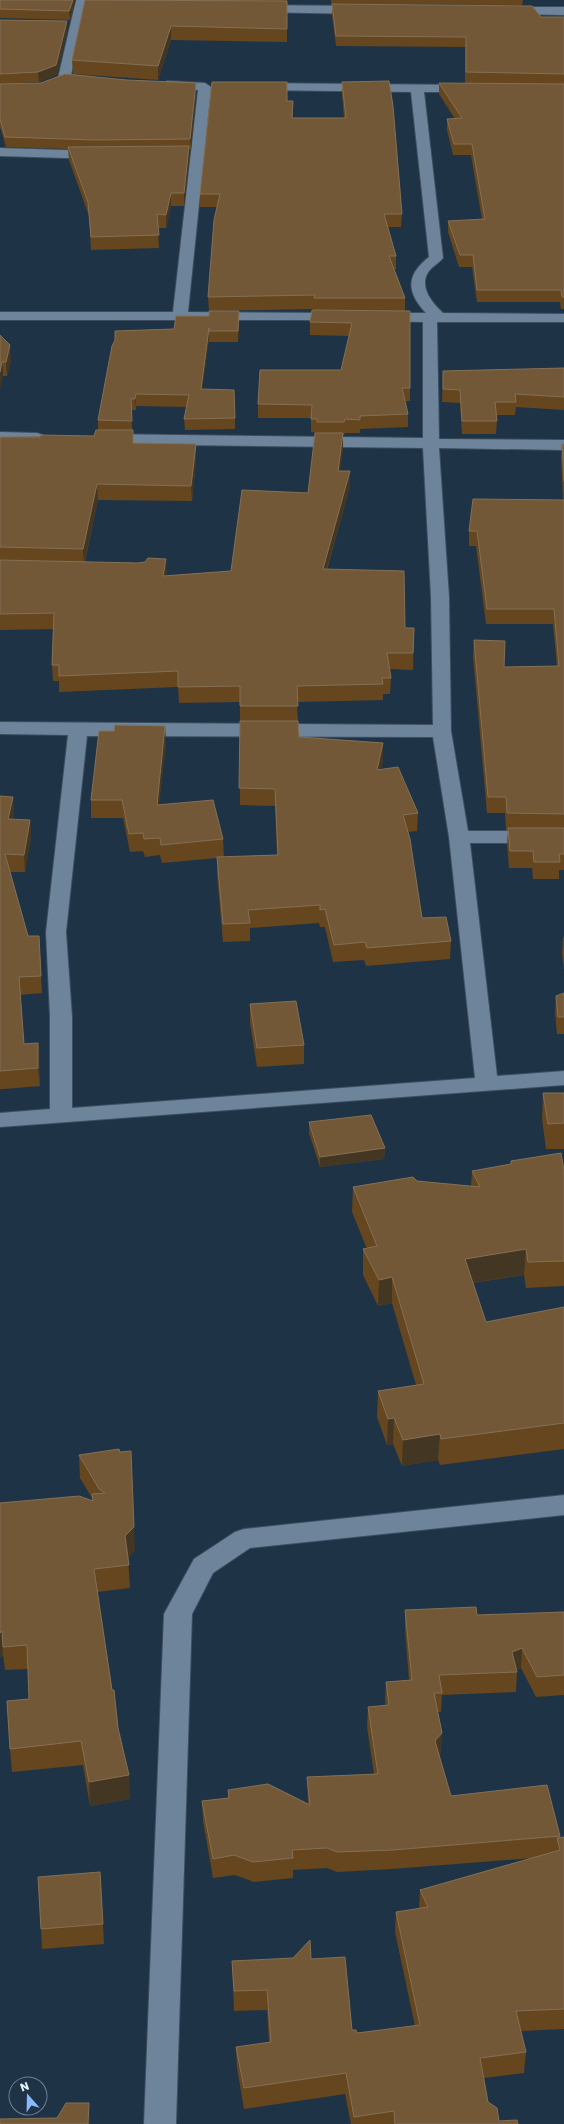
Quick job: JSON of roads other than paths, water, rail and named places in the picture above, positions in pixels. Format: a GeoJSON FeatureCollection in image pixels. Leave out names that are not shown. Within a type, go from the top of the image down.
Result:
{"type":"FeatureCollection","features":[{"type":"Feature","properties":{"kind":"street"},"geometry":{"type":"LineString","coordinates":[[96,7],[81,4],[71,26],[59,80],[103,81]]}},
{"type":"Feature","properties":{"kind":"street"},"geometry":{"type":"LineString","coordinates":[[247,9],[374,10]]}},
{"type":"Feature","properties":{"kind":"street"},"geometry":{"type":"LineString","coordinates":[[493,11],[564,11]]}},
{"type":"Feature","properties":{"kind":"street"},"geometry":{"type":"LineString","coordinates":[[150,85],[221,87]]}},
{"type":"Feature","properties":{"kind":"street"},"geometry":{"type":"LineString","coordinates":[[180,317],[205,87]]}},
{"type":"Feature","properties":{"kind":"street"},"geometry":{"type":"LineString","coordinates":[[244,87],[479,88]]}},
{"type":"Feature","properties":{"kind":"street"},"geometry":{"type":"LineString","coordinates":[[417,88],[436,258],[422,270],[418,280],[420,295],[434,317],[431,444],[440,597],[442,731],[459,837],[487,1084]]}},
{"type":"Feature","properties":{"kind":"street"},"geometry":{"type":"LineString","coordinates":[[0,152],[111,155]]}},
{"type":"Feature","properties":{"kind":"street"},"geometry":{"type":"LineString","coordinates":[[182,154],[198,154]]}},
{"type":"Feature","properties":{"kind":"street"},"geometry":{"type":"LineString","coordinates":[[0,316],[352,317]]}},
{"type":"Feature","properties":{"kind":"street"},"geometry":{"type":"LineString","coordinates":[[367,317],[564,318]]}},
{"type":"Feature","properties":{"kind":"street"},"geometry":{"type":"LineString","coordinates":[[0,437],[56,438]]}},
{"type":"Feature","properties":{"kind":"street"},"geometry":{"type":"LineString","coordinates":[[88,438],[564,445]]}},
{"type":"Feature","properties":{"kind":"street"},"geometry":{"type":"LineString","coordinates":[[0,728],[78,730],[442,731]]}},
{"type":"Feature","properties":{"kind":"street"},"geometry":{"type":"LineString","coordinates":[[61,1116],[61,1017],[56,932],[78,730]]}},
{"type":"Feature","properties":{"kind":"street"},"geometry":{"type":"LineString","coordinates":[[459,837],[564,837]]}},
{"type":"Feature","properties":{"kind":"street"},"geometry":{"type":"LineString","coordinates":[[0,1120],[564,1078]]}},
{"type":"Feature","properties":{"kind":"street"},"geometry":{"type":"LineString","coordinates":[[160,2124],[178,1614],[202,1566],[244,1539],[564,1505]]}}]}
